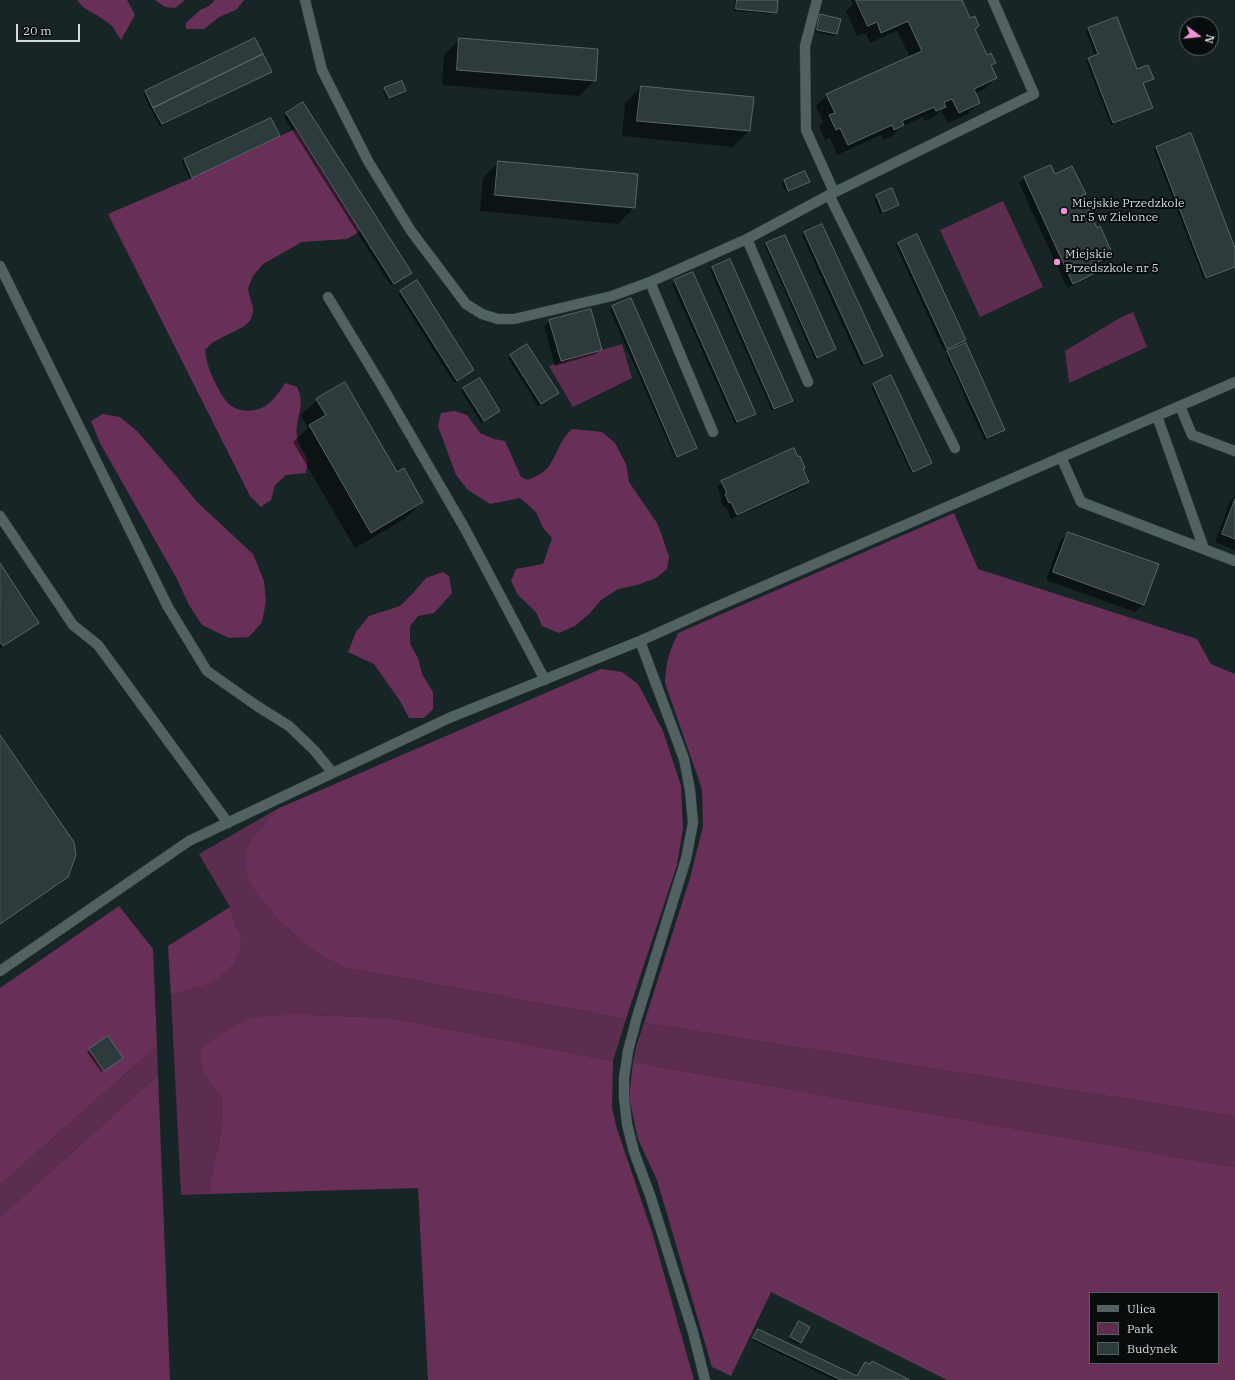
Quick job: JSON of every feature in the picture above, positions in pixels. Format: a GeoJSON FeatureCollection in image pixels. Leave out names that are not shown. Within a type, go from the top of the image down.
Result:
{"type":"FeatureCollection","features":[{"type":"Feature","properties":{"kind":"street"},"geometry":{"type":"LineString","coordinates":[[305,0],[322,70],[368,161],[410,231],[466,304],[482,314],[498,319],[514,319],[612,296],[650,282],[747,239],[831,193],[1034,94],[993,0]]}},
{"type":"Feature","properties":{"kind":"street"},"geometry":{"type":"LineString","coordinates":[[817,0],[805,46],[806,130],[831,193],[955,448]]}},
{"type":"Feature","properties":{"kind":"street"},"geometry":{"type":"LineString","coordinates":[[747,239],[808,382]]}},
{"type":"Feature","properties":{"kind":"street"},"geometry":{"type":"LineString","coordinates":[[0,266],[168,607],[208,671],[257,706],[289,726],[314,750],[332,772]]}},
{"type":"Feature","properties":{"kind":"street"},"geometry":{"type":"LineString","coordinates":[[650,282],[713,432]]}},
{"type":"Feature","properties":{"kind":"street"},"geometry":{"type":"LineString","coordinates":[[328,297],[464,527],[545,680]]}},
{"type":"Feature","properties":{"kind":"street"},"geometry":{"type":"LineString","coordinates":[[0,971],[189,841],[332,772],[449,718],[640,641],[1235,382]]}},
{"type":"Feature","properties":{"kind":"street"},"geometry":{"type":"LineString","coordinates":[[1180,406],[1192,435],[1235,451]]}},
{"type":"Feature","properties":{"kind":"street"},"geometry":{"type":"LineString","coordinates":[[1157,416],[1204,549]]}},
{"type":"Feature","properties":{"kind":"street"},"geometry":{"type":"LineString","coordinates":[[1062,457],[1081,502],[1235,561]]}},
{"type":"Feature","properties":{"kind":"street"},"geometry":{"type":"LineString","coordinates":[[0,516],[73,624],[98,645],[228,823]]}},
{"type":"Feature","properties":{"kind":"street"},"geometry":{"type":"LineString","coordinates":[[640,641],[684,759],[690,790],[693,823],[686,859],[637,1016],[628,1051],[624,1078],[624,1097],[627,1124],[634,1152],[653,1202],[693,1332],[705,1380]]}},
{"type":"Feature","properties":{"kind":"green space"},"geometry":{"type":"Polygon","coordinates":[[[1003,201],[1043,287],[980,317],[940,230],[1003,201]]]}},
{"type":"Feature","properties":{"kind":"green space"},"geometry":{"type":"Polygon","coordinates":[[[1133,312],[1147,347],[1069,383],[1065,351],[1118,319],[1133,312]]]}},
{"type":"Feature","properties":{"kind":"green space"},"geometry":{"type":"Polygon","coordinates":[[[622,344],[632,378],[573,407],[549,366],[622,344]]]}},
{"type":"Feature","properties":{"kind":"green space"},"geometry":{"type":"Polygon","coordinates":[[[277,809],[249,846],[266,906],[288,929],[318,953],[342,967],[626,1019],[613,1061],[390,1018],[285,1015],[203,1073],[222,1098],[221,1131],[208,1194],[181,1195],[171,995],[199,987],[241,934],[236,925],[230,907],[199,854],[277,809]]]}},
{"type":"Feature","properties":{"kind":"green space"},"geometry":{"type":"Polygon","coordinates":[[[644,1023],[1235,1116],[1235,1167],[633,1062],[644,1023]]]}},
{"type":"Feature","properties":{"kind":"green space"},"geometry":{"type":"Polygon","coordinates":[[[157,1046],[158,1075],[0,1217],[0,1185],[157,1046]]]}},
{"type":"Feature","properties":{"kind":"shaded area"},"geometry":{"type":"Polygon","coordinates":[[[77,0],[127,0],[135,15],[121,40],[112,26],[84,8],[77,0]]]}},
{"type":"Feature","properties":{"kind":"shaded area"},"geometry":{"type":"Polygon","coordinates":[[[155,0],[185,0],[175,8],[165,7],[155,0]]]}},
{"type":"Feature","properties":{"kind":"shaded area"},"geometry":{"type":"Polygon","coordinates":[[[215,0],[244,0],[236,10],[219,17],[204,29],[186,29],[186,23],[200,10],[209,6],[215,0]]]}},
{"type":"Feature","properties":{"kind":"shaded area"},"geometry":{"type":"Polygon","coordinates":[[[295,129],[360,231],[347,239],[302,242],[263,264],[253,276],[248,288],[253,307],[253,313],[250,321],[243,327],[213,342],[205,350],[209,369],[217,386],[227,402],[234,408],[248,411],[263,407],[275,398],[285,383],[297,387],[300,394],[301,407],[297,424],[297,437],[307,460],[306,473],[286,475],[275,485],[271,500],[261,507],[250,496],[108,214],[192,178],[295,129]]]}},
{"type":"Feature","properties":{"kind":"shaded area"},"geometry":{"type":"Polygon","coordinates":[[[454,411],[467,415],[480,433],[494,439],[505,441],[521,477],[528,480],[545,471],[564,438],[572,429],[602,432],[615,443],[626,464],[629,482],[657,523],[669,557],[667,569],[656,578],[637,585],[618,589],[601,600],[590,613],[575,626],[559,633],[542,626],[536,612],[518,595],[511,581],[516,569],[543,564],[552,538],[543,528],[536,512],[520,498],[490,504],[468,490],[456,475],[438,426],[441,413],[454,411]]]}},
{"type":"Feature","properties":{"kind":"shaded area"},"geometry":{"type":"Polygon","coordinates":[[[103,414],[120,417],[138,432],[197,502],[253,554],[264,581],[266,601],[262,622],[249,637],[229,638],[202,625],[189,605],[177,579],[100,443],[91,421],[103,414]]]}},
{"type":"Feature","properties":{"kind":"shaded area"},"geometry":{"type":"Polygon","coordinates":[[[954,513],[978,569],[1197,639],[1211,664],[1235,674],[1235,1116],[644,1023],[690,878],[703,826],[702,789],[665,683],[668,657],[678,633],[954,513]]]}},
{"type":"Feature","properties":{"kind":"shaded area"},"geometry":{"type":"Polygon","coordinates":[[[443,572],[449,576],[452,593],[434,613],[418,616],[410,626],[410,644],[418,658],[422,674],[433,692],[433,709],[424,718],[409,718],[400,701],[374,664],[348,652],[356,632],[369,616],[400,606],[426,578],[443,572]]]}},
{"type":"Feature","properties":{"kind":"shaded area"},"geometry":{"type":"Polygon","coordinates":[[[601,669],[622,672],[638,684],[663,731],[681,786],[683,828],[677,865],[626,1019],[342,967],[318,953],[298,937],[275,916],[256,892],[249,880],[246,869],[247,850],[261,828],[277,809],[601,669]]]}},
{"type":"Feature","properties":{"kind":"shaded area"},"geometry":{"type":"Polygon","coordinates":[[[119,906],[153,949],[157,1046],[0,1185],[0,988],[119,906]]]}},
{"type":"Feature","properties":{"kind":"shaded area"},"geometry":{"type":"Polygon","coordinates":[[[230,907],[236,925],[241,934],[239,952],[233,964],[216,980],[199,987],[171,995],[168,946],[230,907]]]}},
{"type":"Feature","properties":{"kind":"shaded area"},"geometry":{"type":"Polygon","coordinates":[[[285,1015],[390,1018],[613,1061],[612,1108],[617,1129],[653,1235],[694,1380],[428,1380],[418,1188],[208,1194],[221,1131],[222,1098],[203,1073],[201,1050],[222,1033],[251,1018],[285,1015]]]}},
{"type":"Feature","properties":{"kind":"shaded area"},"geometry":{"type":"Polygon","coordinates":[[[633,1062],[1235,1167],[1235,1380],[947,1380],[771,1292],[731,1376],[712,1367],[657,1180],[638,1139],[629,1097],[633,1062]]]}},
{"type":"Feature","properties":{"kind":"shaded area"},"geometry":{"type":"Polygon","coordinates":[[[158,1075],[170,1380],[0,1380],[0,1217],[158,1075]]]}},
{"type":"Feature","properties":{"kind":"building"},"geometry":{"type":"Polygon","coordinates":[[[737,0],[778,0],[777,13],[736,9],[737,0]]]}},
{"type":"Feature","properties":{"kind":"building"},"geometry":{"type":"Polygon","coordinates":[[[856,0],[962,0],[970,18],[975,16],[979,26],[975,29],[987,55],[991,53],[996,63],[991,65],[997,78],[974,89],[980,103],[959,113],[952,99],[944,102],[946,107],[936,111],[934,107],[902,121],[904,125],[894,130],[892,125],[848,145],[840,128],[836,130],[829,115],[835,113],[826,94],[922,51],[908,21],[881,33],[877,22],[868,26],[856,0]]]}},
{"type":"Feature","properties":{"kind":"building"},"geometry":{"type":"Polygon","coordinates":[[[820,14],[841,19],[837,34],[817,30],[820,14]]]}},
{"type":"Feature","properties":{"kind":"building"},"geometry":{"type":"Polygon","coordinates":[[[1117,17],[1137,69],[1148,65],[1154,79],[1143,83],[1153,108],[1113,123],[1088,58],[1098,54],[1088,28],[1117,17]]]}},
{"type":"Feature","properties":{"kind":"building"},"geometry":{"type":"Polygon","coordinates":[[[255,38],[263,54],[153,108],[145,91],[255,38]]]}},
{"type":"Feature","properties":{"kind":"building"},"geometry":{"type":"Polygon","coordinates":[[[459,38],[598,49],[596,81],[457,70],[459,38]]]}},
{"type":"Feature","properties":{"kind":"building"},"geometry":{"type":"Polygon","coordinates":[[[263,54],[272,72],[162,124],[153,108],[263,54]]]}},
{"type":"Feature","properties":{"kind":"building"},"geometry":{"type":"Polygon","coordinates":[[[402,81],[406,91],[389,98],[384,88],[402,81]]]}},
{"type":"Feature","properties":{"kind":"building"},"geometry":{"type":"Polygon","coordinates":[[[641,86],[754,97],[750,131],[637,121],[641,86]]]}},
{"type":"Feature","properties":{"kind":"building"},"geometry":{"type":"Polygon","coordinates":[[[303,102],[412,273],[394,284],[286,113],[303,102]]]}},
{"type":"Feature","properties":{"kind":"building"},"geometry":{"type":"Polygon","coordinates":[[[271,118],[280,136],[192,178],[184,159],[271,118]]]}},
{"type":"Feature","properties":{"kind":"building"},"geometry":{"type":"Polygon","coordinates":[[[1191,133],[1235,248],[1235,267],[1206,278],[1156,147],[1191,133]]]}},
{"type":"Feature","properties":{"kind":"building"},"geometry":{"type":"Polygon","coordinates":[[[498,161],[638,174],[635,208],[495,195],[498,161]]]}},
{"type":"Feature","properties":{"kind":"building","name":"Miejskie Przedzkole nr 5 w Zielonce"},"geometry":{"type":"Polygon","coordinates":[[[1051,165],[1055,174],[1072,166],[1086,194],[1082,195],[1097,228],[1100,226],[1113,255],[1096,263],[1100,271],[1073,284],[1024,177],[1051,165]]]}},
{"type":"Feature","properties":{"kind":"building"},"geometry":{"type":"Polygon","coordinates":[[[805,171],[810,182],[788,191],[784,180],[805,171]]]}},
{"type":"Feature","properties":{"kind":"building"},"geometry":{"type":"Polygon","coordinates":[[[892,188],[899,205],[883,212],[876,195],[892,188]]]}},
{"type":"Feature","properties":{"kind":"building"},"geometry":{"type":"Polygon","coordinates":[[[822,224],[883,356],[864,364],[804,232],[822,224]]]}},
{"type":"Feature","properties":{"kind":"building"},"geometry":{"type":"Polygon","coordinates":[[[917,234],[966,340],[947,349],[898,243],[917,234]]]}},
{"type":"Feature","properties":{"kind":"building"},"geometry":{"type":"Polygon","coordinates":[[[785,235],[836,349],[817,358],[766,243],[785,235]]]}},
{"type":"Feature","properties":{"kind":"building"},"geometry":{"type":"Polygon","coordinates":[[[730,259],[793,401],[774,409],[712,267],[730,259]]]}},
{"type":"Feature","properties":{"kind":"building"},"geometry":{"type":"Polygon","coordinates":[[[693,272],[756,414],[737,422],[674,280],[693,272]]]}},
{"type":"Feature","properties":{"kind":"building"},"geometry":{"type":"Polygon","coordinates":[[[417,280],[474,370],[457,381],[400,291],[417,280]]]}},
{"type":"Feature","properties":{"kind":"building"},"geometry":{"type":"Polygon","coordinates":[[[631,298],[697,448],[677,457],[612,306],[631,298]]]}},
{"type":"Feature","properties":{"kind":"building"},"geometry":{"type":"Polygon","coordinates":[[[591,309],[602,350],[561,361],[549,320],[591,309]]]}},
{"type":"Feature","properties":{"kind":"building"},"geometry":{"type":"Polygon","coordinates":[[[966,343],[1005,430],[987,438],[947,351],[966,343]]]}},
{"type":"Feature","properties":{"kind":"building"},"geometry":{"type":"Polygon","coordinates":[[[527,344],[559,393],[541,404],[510,355],[527,344]]]}},
{"type":"Feature","properties":{"kind":"building"},"geometry":{"type":"Polygon","coordinates":[[[891,375],[932,463],[913,472],[873,384],[891,375]]]}},
{"type":"Feature","properties":{"kind":"building"},"geometry":{"type":"Polygon","coordinates":[[[480,378],[500,411],[484,421],[463,388],[480,378]]]}},
{"type":"Feature","properties":{"kind":"building"},"geometry":{"type":"Polygon","coordinates":[[[345,382],[397,472],[404,468],[423,502],[371,533],[309,425],[326,415],[316,399],[345,382]]]}},
{"type":"Feature","properties":{"kind":"building"},"geometry":{"type":"Polygon","coordinates":[[[794,448],[798,457],[800,456],[805,468],[803,469],[809,482],[737,515],[731,502],[729,503],[725,494],[727,493],[721,481],[794,448]]]}},
{"type":"Feature","properties":{"kind":"building"},"geometry":{"type":"Polygon","coordinates":[[[1235,499],[1235,539],[1222,534],[1235,499]]]}},
{"type":"Feature","properties":{"kind":"building"},"geometry":{"type":"Polygon","coordinates":[[[1068,532],[1159,564],[1144,605],[1053,572],[1068,532]]]}},
{"type":"Feature","properties":{"kind":"building"},"geometry":{"type":"Polygon","coordinates":[[[0,563],[39,623],[3,646],[0,642],[0,563]]]}},
{"type":"Feature","properties":{"kind":"building"},"geometry":{"type":"Polygon","coordinates":[[[0,735],[74,842],[76,855],[68,877],[0,924],[0,735]]]}},
{"type":"Feature","properties":{"kind":"building"},"geometry":{"type":"Polygon","coordinates":[[[108,1036],[123,1058],[104,1071],[89,1049],[108,1036]]]}},
{"type":"Feature","properties":{"kind":"building"},"geometry":{"type":"Polygon","coordinates":[[[799,1321],[810,1327],[801,1343],[790,1337],[799,1321]]]}},
{"type":"Feature","properties":{"kind":"building"},"geometry":{"type":"Polygon","coordinates":[[[758,1329],[857,1376],[865,1362],[870,1364],[872,1361],[910,1380],[841,1380],[753,1338],[758,1329]]]}},
{"type":"Feature","properties":{"kind":"place","name":"Miejskie Przedzkole nr 5 w Zielonce"},"geometry":{"type":"Point","coordinates":[1064,211]}},
{"type":"Feature","properties":{"kind":"place","name":"Miejskie Przedszkole nr 5"},"geometry":{"type":"Point","coordinates":[1057,262]}}]}
